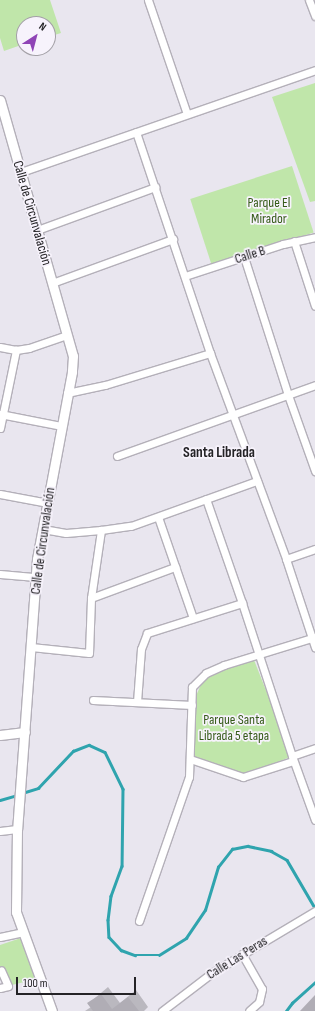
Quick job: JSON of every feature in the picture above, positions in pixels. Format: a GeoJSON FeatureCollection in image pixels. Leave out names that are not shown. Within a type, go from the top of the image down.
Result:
{"type":"FeatureCollection","features":[{"type":"Feature","properties":{"kind":"street"},"geometry":{"type":"LineString","coordinates":[[148,0],[187,114]]}},
{"type":"Feature","properties":{"kind":"street"},"geometry":{"type":"LineString","coordinates":[[309,0],[315,16]]}},
{"type":"Feature","properties":{"kind":"street"},"geometry":{"type":"LineString","coordinates":[[21,172],[315,70]]}},
{"type":"Feature","properties":{"kind":"street","name":"Calle de Circunvalación"},"geometry":{"type":"LineString","coordinates":[[0,100],[73,356],[72,372],[61,426],[36,578],[17,829],[16,912],[52,1011]]}},
{"type":"Feature","properties":{"kind":"street"},"geometry":{"type":"LineString","coordinates":[[136,132],[210,353],[286,559],[314,638],[315,647]]}},
{"type":"Feature","properties":{"kind":"street"},"geometry":{"type":"LineString","coordinates":[[37,230],[155,187]]}},
{"type":"Feature","properties":{"kind":"street","name":"Calle B"},"geometry":{"type":"LineString","coordinates":[[185,276],[294,241],[315,237]]}},
{"type":"Feature","properties":{"kind":"street"},"geometry":{"type":"LineString","coordinates":[[52,282],[173,239]]}},
{"type":"Feature","properties":{"kind":"street"},"geometry":{"type":"LineString","coordinates":[[294,241],[315,306]]}},
{"type":"Feature","properties":{"kind":"street"},"geometry":{"type":"LineString","coordinates":[[244,257],[288,394],[315,471]]}},
{"type":"Feature","properties":{"kind":"street"},"geometry":{"type":"LineString","coordinates":[[0,347],[16,350],[29,348],[67,335]]}},
{"type":"Feature","properties":{"kind":"street"},"geometry":{"type":"LineString","coordinates":[[0,428],[1,414],[16,350]]}},
{"type":"Feature","properties":{"kind":"street"},"geometry":{"type":"LineString","coordinates":[[67,392],[105,385],[210,353]]}},
{"type":"Feature","properties":{"kind":"street"},"geometry":{"type":"LineString","coordinates":[[117,456],[315,384]]}},
{"type":"Feature","properties":{"kind":"street"},"geometry":{"type":"LineString","coordinates":[[1,414],[61,426]]}},
{"type":"Feature","properties":{"kind":"street"},"geometry":{"type":"LineString","coordinates":[[43,529],[66,533],[131,526],[257,481]]}},
{"type":"Feature","properties":{"kind":"street"},"geometry":{"type":"LineString","coordinates":[[0,494],[48,503]]}},
{"type":"Feature","properties":{"kind":"street"},"geometry":{"type":"LineString","coordinates":[[206,499],[242,603],[257,654],[315,820]]}},
{"type":"Feature","properties":{"kind":"street"},"geometry":{"type":"LineString","coordinates":[[158,517],[193,618]]}},
{"type":"Feature","properties":{"kind":"street"},"geometry":{"type":"LineString","coordinates":[[31,647],[89,653],[91,598],[101,530]]}},
{"type":"Feature","properties":{"kind":"street"},"geometry":{"type":"LineString","coordinates":[[286,559],[315,549]]}},
{"type":"Feature","properties":{"kind":"street"},"geometry":{"type":"LineString","coordinates":[[91,598],[175,567]]}},
{"type":"Feature","properties":{"kind":"street"},"geometry":{"type":"LineString","coordinates":[[0,574],[36,578]]}},
{"type":"Feature","properties":{"kind":"street"},"geometry":{"type":"LineString","coordinates":[[137,702],[141,649],[147,633],[242,603]]}},
{"type":"Feature","properties":{"kind":"street"},"geometry":{"type":"LineString","coordinates":[[139,921],[189,777],[192,687],[206,673],[224,664],[314,638]]}},
{"type":"Feature","properties":{"kind":"street"},"geometry":{"type":"LineString","coordinates":[[93,700],[192,705]]}},
{"type":"Feature","properties":{"kind":"street"},"geometry":{"type":"LineString","coordinates":[[0,735],[25,732]]}},
{"type":"Feature","properties":{"kind":"street"},"geometry":{"type":"LineString","coordinates":[[190,759],[243,777],[293,759],[315,748]]}},
{"type":"Feature","properties":{"kind":"street"},"geometry":{"type":"LineString","coordinates":[[0,831],[17,829]]}},
{"type":"Feature","properties":{"kind":"street","name":"Calle Las Peras"},"geometry":{"type":"LineString","coordinates":[[162,1011],[213,972],[315,911]]}},
{"type":"Feature","properties":{"kind":"street"},"geometry":{"type":"LineString","coordinates":[[0,937],[23,932]]}},
{"type":"Feature","properties":{"kind":"street"},"geometry":{"type":"LineString","coordinates":[[242,954],[262,989],[259,1002],[249,1011]]}},
{"type":"Feature","properties":{"kind":"street"},"geometry":{"type":"LineString","coordinates":[[0,988],[8,986],[1,970]]}},
{"type":"Feature","properties":{"kind":"green space"},"geometry":{"type":"Polygon","coordinates":[[[0,0],[50,0],[55,16],[16,16],[16,47],[4,51],[0,38],[0,0]]]}},
{"type":"Feature","properties":{"kind":"green space"},"geometry":{"type":"Polygon","coordinates":[[[56,18],[61,33],[56,35],[56,18]]]}},
{"type":"Feature","properties":{"kind":"green space"},"geometry":{"type":"Polygon","coordinates":[[[315,83],[315,201],[310,202],[272,97],[315,83]]]}},
{"type":"Feature","properties":{"kind":"green space","name":"Parque El Mirador"},"geometry":{"type":"Polygon","coordinates":[[[292,166],[314,233],[212,266],[190,199],[292,166]]]}},
{"type":"Feature","properties":{"kind":"green space","name":"Parque Santa Librada 5 etapa"},"geometry":{"type":"Polygon","coordinates":[[[254,660],[292,756],[243,777],[190,759],[192,705],[206,673],[254,660]]]}},
{"type":"Feature","properties":{"kind":"green space"},"geometry":{"type":"Polygon","coordinates":[[[21,938],[36,979],[8,986],[0,968],[0,945],[21,938]]]}},
{"type":"Feature","properties":{"kind":"building"},"geometry":{"type":"Polygon","coordinates":[[[101,994],[112,1009],[128,997],[139,1011],[93,1011],[87,1003],[101,994]]]}},
{"type":"Feature","properties":{"kind":"building"},"geometry":{"type":"Polygon","coordinates":[[[315,995],[315,1011],[300,1011],[315,995]]]}},
{"type":"Feature","properties":{"kind":"waterway"},"geometry":{"type":"LineString","coordinates":[[22,793],[38,788],[73,751],[89,745],[105,752],[123,789],[122,866],[111,896],[108,920],[109,937],[121,950],[135,955],[159,955],[186,938],[205,910],[218,867],[232,849],[248,846],[271,851],[287,860],[315,908]]}},
{"type":"Feature","properties":{"kind":"waterway"},"geometry":{"type":"LineString","coordinates":[[0,800],[17,795]]}},
{"type":"Feature","properties":{"kind":"waterway"},"geometry":{"type":"LineString","coordinates":[[286,1011],[292,1003],[315,982]]}},
{"type":"Feature","properties":{"kind":"district","name":"Santa Librada"},"geometry":{"type":"Point","coordinates":[219,453]}}]}
